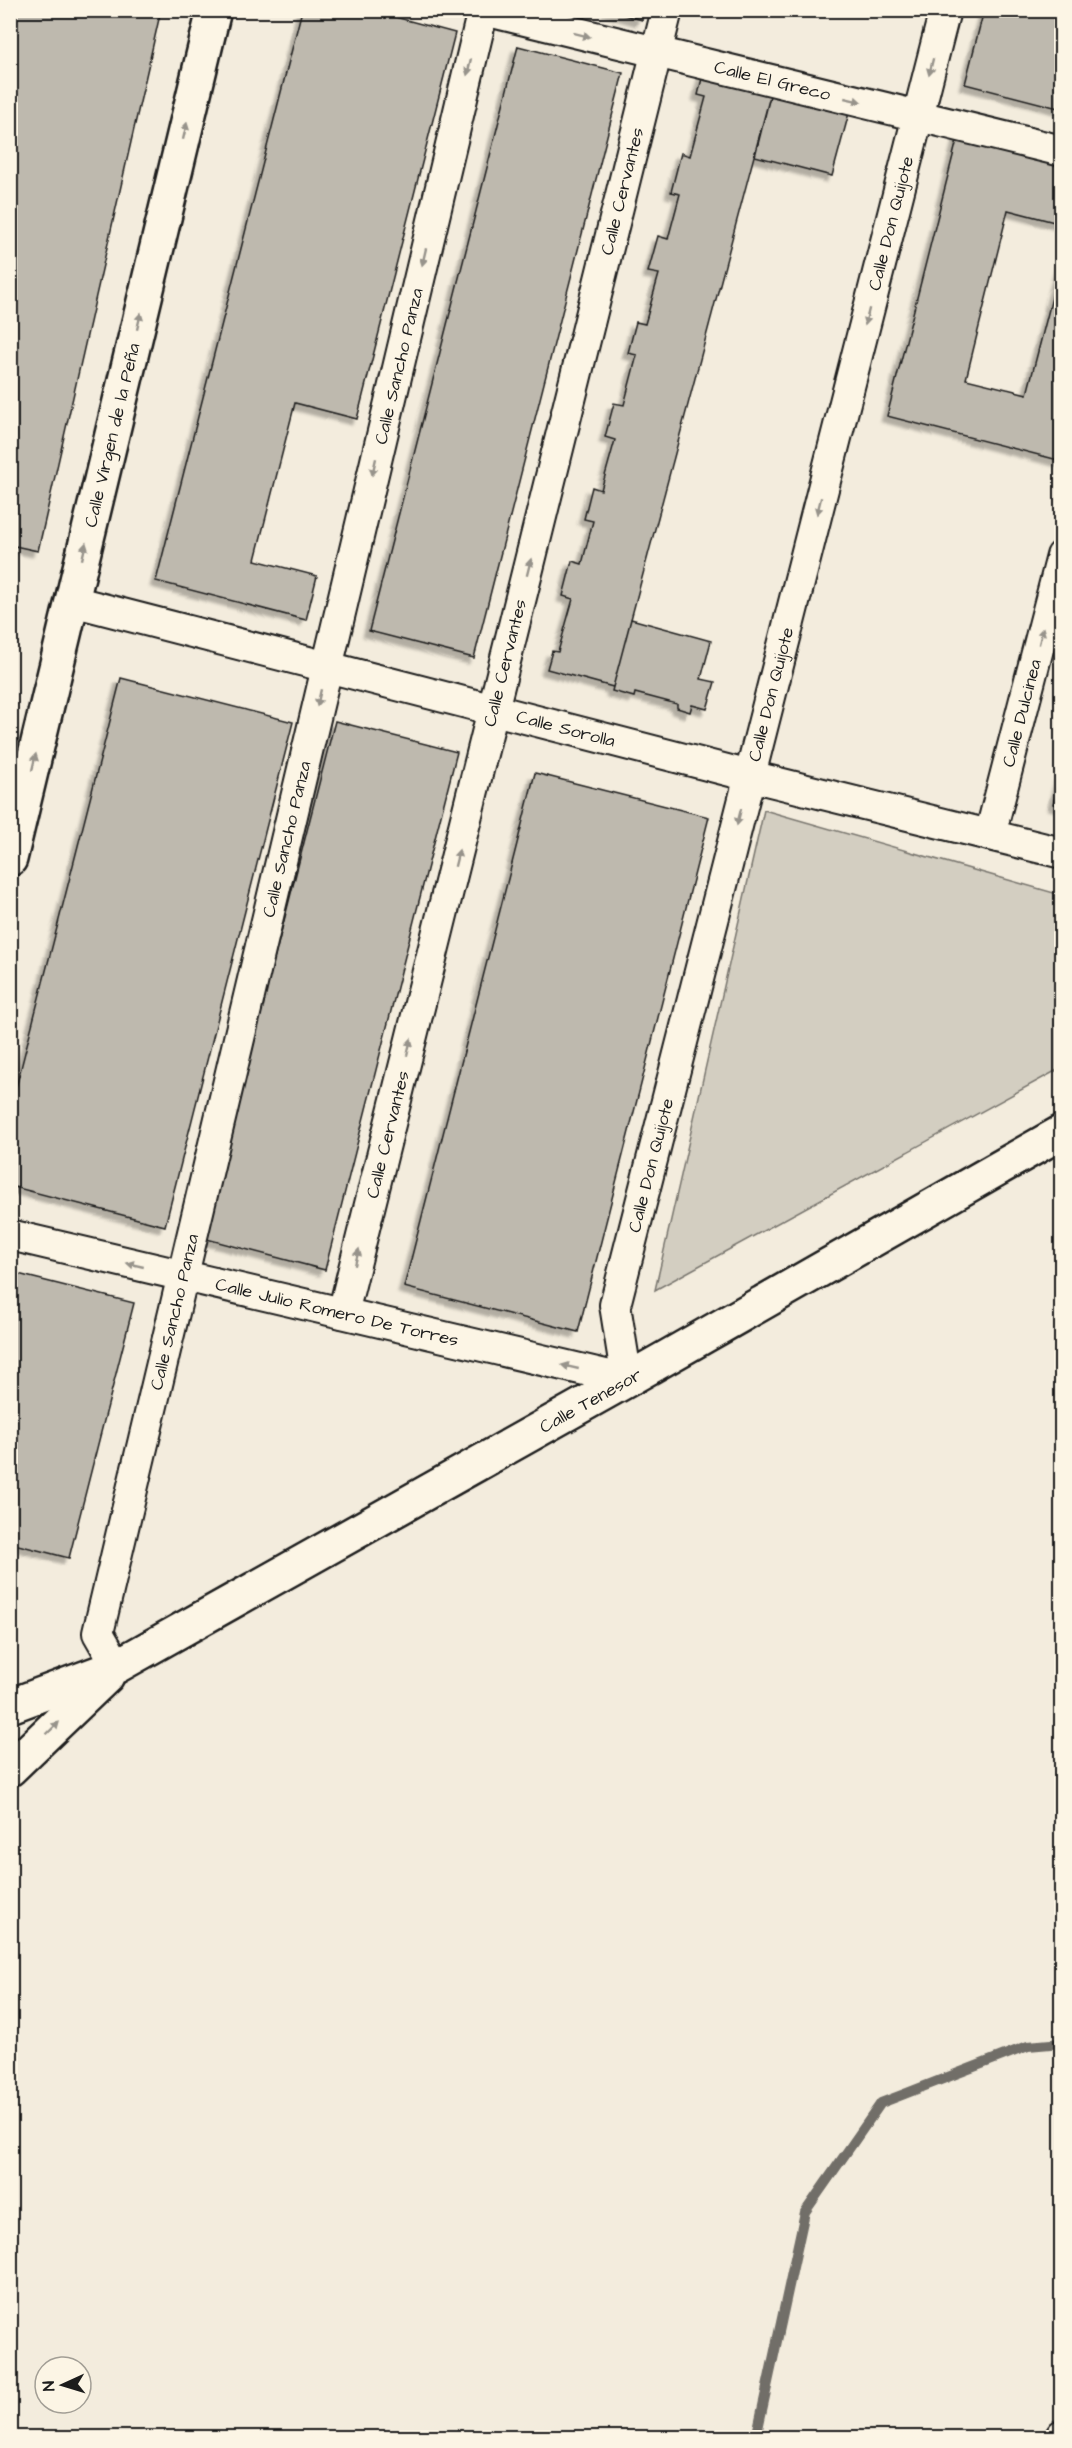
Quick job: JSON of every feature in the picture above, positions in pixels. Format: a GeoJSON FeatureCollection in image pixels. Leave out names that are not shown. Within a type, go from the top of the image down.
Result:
{"type":"FeatureCollection","features":[{"type":"Feature","properties":{"kind":"street","name":"Calle Virgen de la Peña"},"geometry":{"type":"LineString","coordinates":[[10,859],[214,10]]}},
{"type":"Feature","properties":{"kind":"street","name":"Calle El Greco"},"geometry":{"type":"LineString","coordinates":[[483,10],[1062,151]]}},
{"type":"Feature","properties":{"kind":"street","name":"Calle Sancho Panza"},"geometry":{"type":"LineString","coordinates":[[117,1666],[98,1633],[483,10]]}},
{"type":"Feature","properties":{"kind":"street","name":"Calle Cervantes"},"geometry":{"type":"LineString","coordinates":[[343,1313],[667,10]]}},
{"type":"Feature","properties":{"kind":"street","name":"Calle Don Quijote"},"geometry":{"type":"LineString","coordinates":[[627,1380],[615,1305],[945,10]]}},
{"type":"Feature","properties":{"kind":"street","name":"Calle Dulcinea"},"geometry":{"type":"LineString","coordinates":[[990,835],[1062,556]]}},
{"type":"Feature","properties":{"kind":"street","name":"Calle Sorolla"},"geometry":{"type":"LineString","coordinates":[[72,601],[1062,854]]}},
{"type":"Feature","properties":{"kind":"street","name":"Calle Tenesor"},"geometry":{"type":"LineString","coordinates":[[10,1706],[117,1666],[627,1380],[1062,1132]]}},
{"type":"Feature","properties":{"kind":"street","name":"Calle Julio Romero De Torres"},"geometry":{"type":"LineString","coordinates":[[10,1235],[627,1380]]}},
{"type":"Feature","properties":{"kind":"street","name":"Calle Tenesor"},"geometry":{"type":"LineString","coordinates":[[10,1769],[117,1666]]}},
{"type":"Feature","properties":{"kind":"shaded area"},"geometry":{"type":"Polygon","coordinates":[[[764,810],[1061,895],[1061,1068],[655,1290],[764,810]]]}},
{"type":"Feature","properties":{"kind":"building"},"geometry":{"type":"Polygon","coordinates":[[[10,10],[161,10],[38,551],[10,545],[10,10]]]}},
{"type":"Feature","properties":{"kind":"building"},"geometry":{"type":"Polygon","coordinates":[[[302,10],[369,10],[455,33],[357,419],[295,403],[255,560],[317,576],[306,620],[156,581],[302,10]]]}},
{"type":"Feature","properties":{"kind":"building"},"geometry":{"type":"Polygon","coordinates":[[[607,10],[644,10],[642,20],[607,10]]]}},
{"type":"Feature","properties":{"kind":"building"},"geometry":{"type":"Polygon","coordinates":[[[984,10],[1062,10],[1062,109],[965,84],[984,10]]]}},
{"type":"Feature","properties":{"kind":"building"},"geometry":{"type":"Polygon","coordinates":[[[518,46],[623,73],[474,658],[369,631],[518,46]]]}},
{"type":"Feature","properties":{"kind":"building"},"geometry":{"type":"Polygon","coordinates":[[[703,74],[771,92],[613,687],[547,669],[552,651],[558,652],[573,599],[563,596],[572,561],[582,564],[593,521],[584,519],[592,487],[601,490],[615,440],[605,437],[614,403],[624,405],[637,355],[628,353],[636,322],[645,324],[659,274],[648,272],[658,236],[668,239],[680,194],[671,192],[681,153],[690,156],[706,97],[698,95],[703,74]]]}},
{"type":"Feature","properties":{"kind":"building"},"geometry":{"type":"Polygon","coordinates":[[[771,92],[849,113],[832,176],[755,156],[771,92]]]}},
{"type":"Feature","properties":{"kind":"building"},"geometry":{"type":"Polygon","coordinates":[[[958,136],[1062,163],[1062,224],[1008,210],[966,379],[1027,394],[1062,259],[1062,461],[887,416],[958,136]]]}},
{"type":"Feature","properties":{"kind":"building"},"geometry":{"type":"Polygon","coordinates":[[[10,604],[17,606],[10,632],[10,604]]]}},
{"type":"Feature","properties":{"kind":"building"},"geometry":{"type":"Polygon","coordinates":[[[631,619],[711,641],[701,679],[715,682],[707,709],[692,705],[690,712],[677,708],[677,704],[635,693],[634,697],[612,691],[631,619]]]}},
{"type":"Feature","properties":{"kind":"building"},"geometry":{"type":"Polygon","coordinates":[[[121,678],[293,722],[165,1226],[10,1186],[10,1111],[121,678]]]}},
{"type":"Feature","properties":{"kind":"building"},"geometry":{"type":"Polygon","coordinates":[[[335,721],[457,752],[325,1270],[203,1238],[335,721]]]}},
{"type":"Feature","properties":{"kind":"building"},"geometry":{"type":"Polygon","coordinates":[[[1062,770],[1062,806],[1053,804],[1062,770]]]}},
{"type":"Feature","properties":{"kind":"building"},"geometry":{"type":"Polygon","coordinates":[[[535,773],[709,817],[578,1332],[404,1287],[535,773]]]}},
{"type":"Feature","properties":{"kind":"building"},"geometry":{"type":"Polygon","coordinates":[[[10,1272],[134,1303],[69,1558],[10,1543],[10,1272]]]}},
{"type":"Feature","properties":{"kind":"waterway"},"geometry":{"type":"LineString","coordinates":[[756,2438],[805,2212],[881,2103],[1028,2046],[1062,2043]]}}]}
